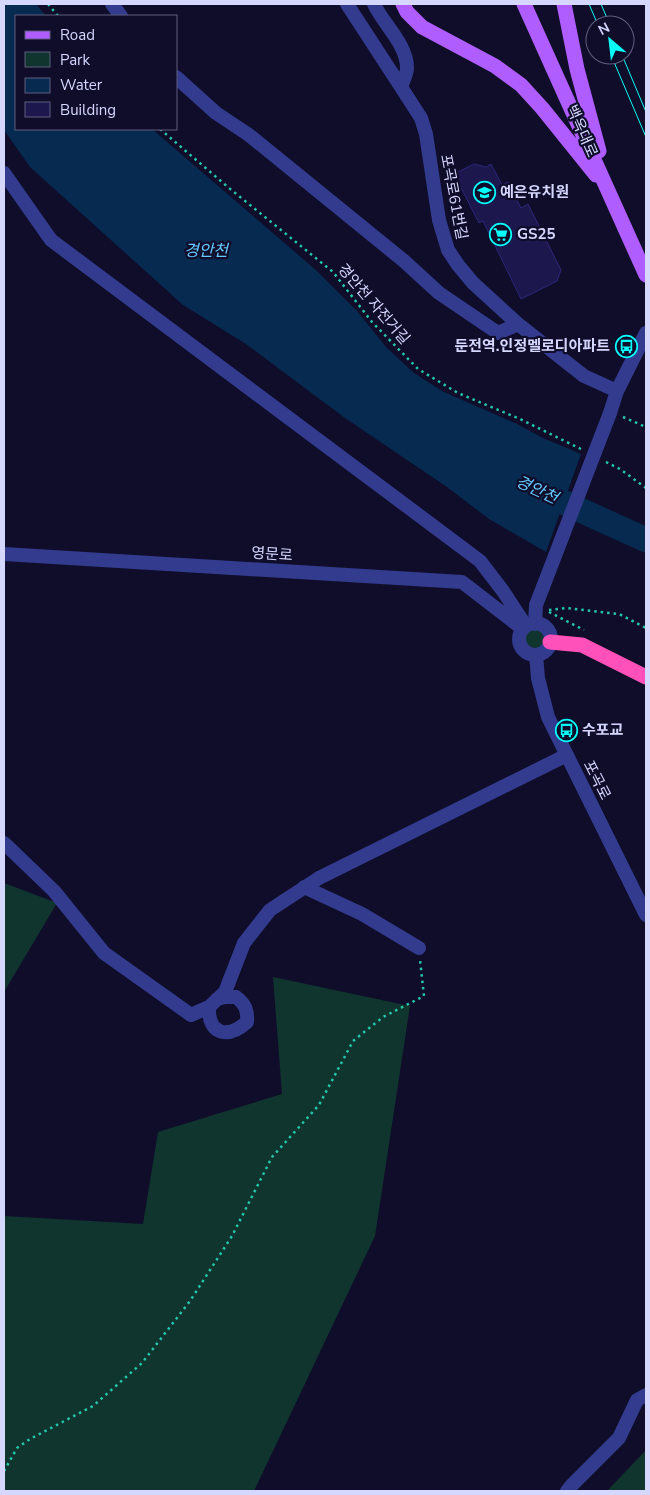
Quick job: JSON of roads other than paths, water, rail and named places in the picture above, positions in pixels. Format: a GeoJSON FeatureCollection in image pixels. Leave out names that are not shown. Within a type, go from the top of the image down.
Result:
{"type":"FeatureCollection","features":[{"type":"Feature","properties":{"kind":"highway"},"geometry":{"type":"LineString","coordinates":[[550,642],[582,646],[646,677]]}},
{"type":"Feature","properties":{"kind":"main road"},"geometry":{"type":"LineString","coordinates":[[403,4],[407,12],[422,27],[495,66],[521,85],[542,108],[611,194]]}},
{"type":"Feature","properties":{"kind":"main road","name":"백옥대로"},"geometry":{"type":"LineString","coordinates":[[524,4],[646,275]]}},
{"type":"Feature","properties":{"kind":"main road"},"geometry":{"type":"LineString","coordinates":[[564,4],[577,69],[611,194]]}},
{"type":"Feature","properties":{"kind":"street"},"geometry":{"type":"LineString","coordinates":[[112,4],[120,15]]}},
{"type":"Feature","properties":{"kind":"street","name":"포곡로61번길"},"geometry":{"type":"LineString","coordinates":[[347,4],[421,118],[426,134],[439,220],[448,250],[458,265],[474,283],[518,324],[584,376],[617,391]]}},
{"type":"Feature","properties":{"kind":"street"},"geometry":{"type":"LineString","coordinates":[[374,4],[406,58],[407,70],[401,87]]}},
{"type":"Feature","properties":{"kind":"street"},"geometry":{"type":"LineString","coordinates":[[178,79],[216,113],[249,135],[404,261],[439,293],[498,333],[518,324]]}},
{"type":"Feature","properties":{"kind":"street"},"geometry":{"type":"LineString","coordinates":[[4,173],[51,240],[480,561],[528,626],[546,628],[549,632],[550,642],[544,652],[536,655],[529,654],[520,647],[519,636],[528,626],[617,391],[646,333]]}},
{"type":"Feature","properties":{"kind":"street","name":"영문로"},"geometry":{"type":"LineString","coordinates":[[4,554],[462,582],[528,626]]}},
{"type":"Feature","properties":{"kind":"street","name":"포곡로"},"geometry":{"type":"LineString","coordinates":[[536,655],[538,678],[548,717],[646,915]]}},
{"type":"Feature","properties":{"kind":"street"},"geometry":{"type":"LineString","coordinates":[[4,843],[54,891],[104,953],[191,1015],[213,1003],[225,992],[244,943],[270,910],[328,874],[567,755]]}},
{"type":"Feature","properties":{"kind":"street"},"geometry":{"type":"LineString","coordinates":[[304,888],[362,914],[419,948]]}},
{"type":"Feature","properties":{"kind":"street"},"geometry":{"type":"LineString","coordinates":[[567,1491],[619,1438],[637,1400],[646,1396]]}},
{"type":"Feature","properties":{"kind":"water","name":"경안천"},"geometry":{"type":"Polygon","coordinates":[[[4,4],[36,4],[45,15],[15,15],[15,130],[153,130],[317,271],[357,311],[386,347],[414,373],[442,391],[581,454],[546,552],[489,519],[447,487],[345,418],[246,344],[183,305],[30,167],[4,130],[4,4]]]}},
{"type":"Feature","properties":{"kind":"waterway","name":"경안천"},"geometry":{"type":"LineString","coordinates":[[532,488],[646,540]]}},
{"type":"Feature","properties":{"kind":"tram line"},"geometry":{"type":"LineString","coordinates":[[589,4],[594,15]]}},
{"type":"Feature","properties":{"kind":"tram line"},"geometry":{"type":"LineString","coordinates":[[601,4],[606,15]]}},
{"type":"Feature","properties":{"kind":"tram line"},"geometry":{"type":"LineString","coordinates":[[615,65],[646,137]]}},
{"type":"Feature","properties":{"kind":"tram line"},"geometry":{"type":"LineString","coordinates":[[626,65],[646,112]]}},
{"type":"Feature","properties":{"kind":"place","name":"예은유치원"},"geometry":{"type":"Point","coordinates":[484,192]}},
{"type":"Feature","properties":{"kind":"place","name":"GS25"},"geometry":{"type":"Point","coordinates":[501,234]}},
{"type":"Feature","properties":{"kind":"place","name":"둔전역.인정멜로디아파트"},"geometry":{"type":"Point","coordinates":[626,346]}},
{"type":"Feature","properties":{"kind":"place","name":"수포교"},"geometry":{"type":"Point","coordinates":[566,730]}}]}
